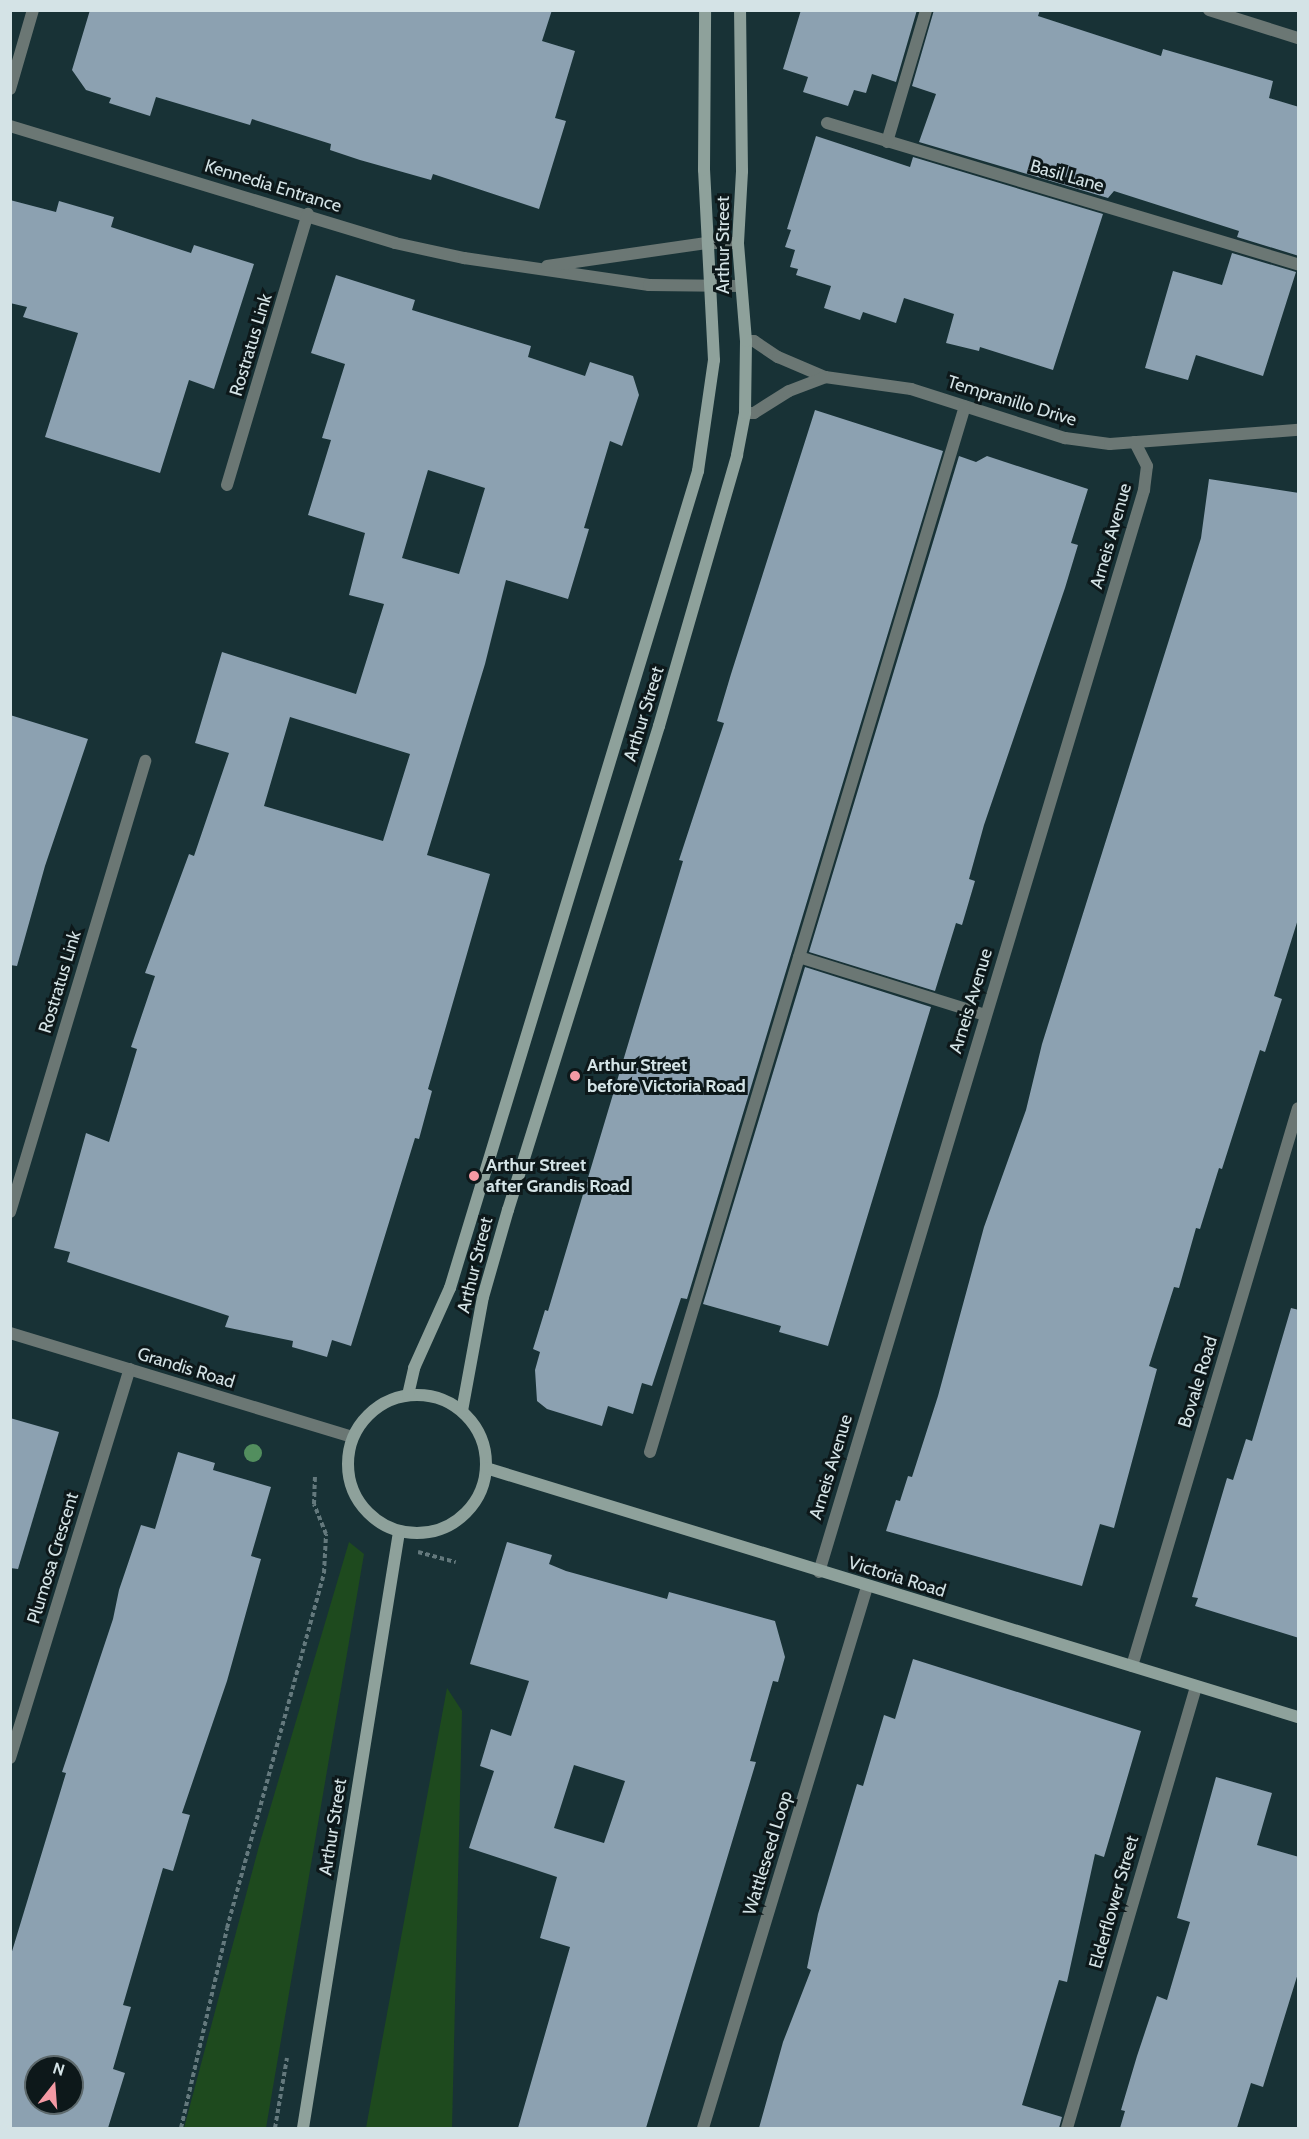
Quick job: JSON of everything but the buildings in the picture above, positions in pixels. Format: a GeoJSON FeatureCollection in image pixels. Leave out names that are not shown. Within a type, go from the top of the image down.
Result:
{"type":"FeatureCollection","features":[{"type":"Feature","properties":{"kind":"street"},"geometry":{"type":"LineString","coordinates":[[10,89],[33,10]]}},
{"type":"Feature","properties":{"kind":"street","name":"Arthur Street"},"geometry":{"type":"LineString","coordinates":[[408,1395],[414,1368],[450,1288],[698,471],[714,360],[706,243],[705,10]]}},
{"type":"Feature","properties":{"kind":"street","name":"Arthur Street"},"geometry":{"type":"LineString","coordinates":[[462,1411],[483,1297],[508,1210],[660,726],[720,520],[745,413],[746,341],[738,243],[742,160],[740,10]]}},
{"type":"Feature","properties":{"kind":"street"},"geometry":{"type":"LineString","coordinates":[[887,142],[926,10]]}},
{"type":"Feature","properties":{"kind":"street"},"geometry":{"type":"LineString","coordinates":[[1209,10],[1299,38]]}},
{"type":"Feature","properties":{"kind":"street","name":"Basil Lane"},"geometry":{"type":"LineString","coordinates":[[827,123],[1299,264]]}},
{"type":"Feature","properties":{"kind":"street","name":"Kennedia Entrance"},"geometry":{"type":"LineString","coordinates":[[10,126],[308,214],[395,243],[528,268],[649,285],[740,286]]}},
{"type":"Feature","properties":{"kind":"street","name":"Rostratus Link"},"geometry":{"type":"LineString","coordinates":[[227,485],[308,214]]}},
{"type":"Feature","properties":{"kind":"street","name":"Kennedia Entrance"},"geometry":{"type":"LineString","coordinates":[[528,268],[706,243],[738,243]]}},
{"type":"Feature","properties":{"kind":"street","name":"Tempranillo Drive"},"geometry":{"type":"LineString","coordinates":[[746,341],[754,341],[778,357],[825,377],[911,389],[1065,438],[1110,444],[1258,430],[1299,430]]}},
{"type":"Feature","properties":{"kind":"street","name":"Tempranillo Drive"},"geometry":{"type":"LineString","coordinates":[[745,413],[754,413],[789,391],[825,377]]}},
{"type":"Feature","properties":{"kind":"street"},"geometry":{"type":"LineString","coordinates":[[650,1452],[965,406]]}},
{"type":"Feature","properties":{"kind":"street","name":"Arneis Avenue"},"geometry":{"type":"LineString","coordinates":[[819,1572],[1144,490],[1147,466],[1135,442]]}},
{"type":"Feature","properties":{"kind":"street","name":"Rostratus Link"},"geometry":{"type":"LineString","coordinates":[[10,1212],[145,761]]}},
{"type":"Feature","properties":{"kind":"street"},"geometry":{"type":"LineString","coordinates":[[799,957],[986,1015]]}},
{"type":"Feature","properties":{"kind":"street","name":"Bovale Road"},"geometry":{"type":"LineString","coordinates":[[1132,1666],[1299,1108]]}},
{"type":"Feature","properties":{"kind":"street","name":"Grandis Road"},"geometry":{"type":"LineString","coordinates":[[10,1333],[352,1437]]}},
{"type":"Feature","properties":{"kind":"street","name":"Plumosa Crescent"},"geometry":{"type":"LineString","coordinates":[[10,1758],[130,1369]]}},
{"type":"Feature","properties":{"kind":"street"},"geometry":{"type":"LineString","coordinates":[[408,1395],[445,1400],[462,1411],[484,1444],[486,1468],[475,1503],[460,1519],[441,1529],[399,1532],[377,1522],[357,1498],[349,1484],[347,1460],[352,1437],[375,1408],[408,1395]]}},
{"type":"Feature","properties":{"kind":"street","name":"Victoria Road"},"geometry":{"type":"LineString","coordinates":[[486,1468],[867,1587],[1299,1717]]}},
{"type":"Feature","properties":{"kind":"street","name":"Arthur Street"},"geometry":{"type":"LineString","coordinates":[[303,2128],[399,1532]]}},
{"type":"Feature","properties":{"kind":"street","name":"Wattleseed Loop"},"geometry":{"type":"LineString","coordinates":[[703,2128],[867,1587]]}},
{"type":"Feature","properties":{"kind":"street","name":"Elderflower Street"},"geometry":{"type":"LineString","coordinates":[[1067,2128],[1197,1686]]}},
{"type":"Feature","properties":{"kind":"path"},"geometry":{"type":"LineString","coordinates":[[181,2128],[227,1928],[324,1573],[326,1534],[314,1504],[315,1475]]}},
{"type":"Feature","properties":{"kind":"green space"},"geometry":{"type":"Polygon","coordinates":[[[349,1542],[364,1554],[266,2128],[184,2128],[259,1846],[349,1542]]]}},
{"type":"Feature","properties":{"kind":"green space"},"geometry":{"type":"Polygon","coordinates":[[[447,1688],[462,1711],[452,2128],[366,2128],[447,1688]]]}},
{"type":"Feature","properties":{"kind":"place","name":"Arthur Street before Victoria Road"},"geometry":{"type":"Point","coordinates":[575,1076]}},
{"type":"Feature","properties":{"kind":"place","name":"Arthur Street after Grandis Road"},"geometry":{"type":"Point","coordinates":[474,1176]}}]}
